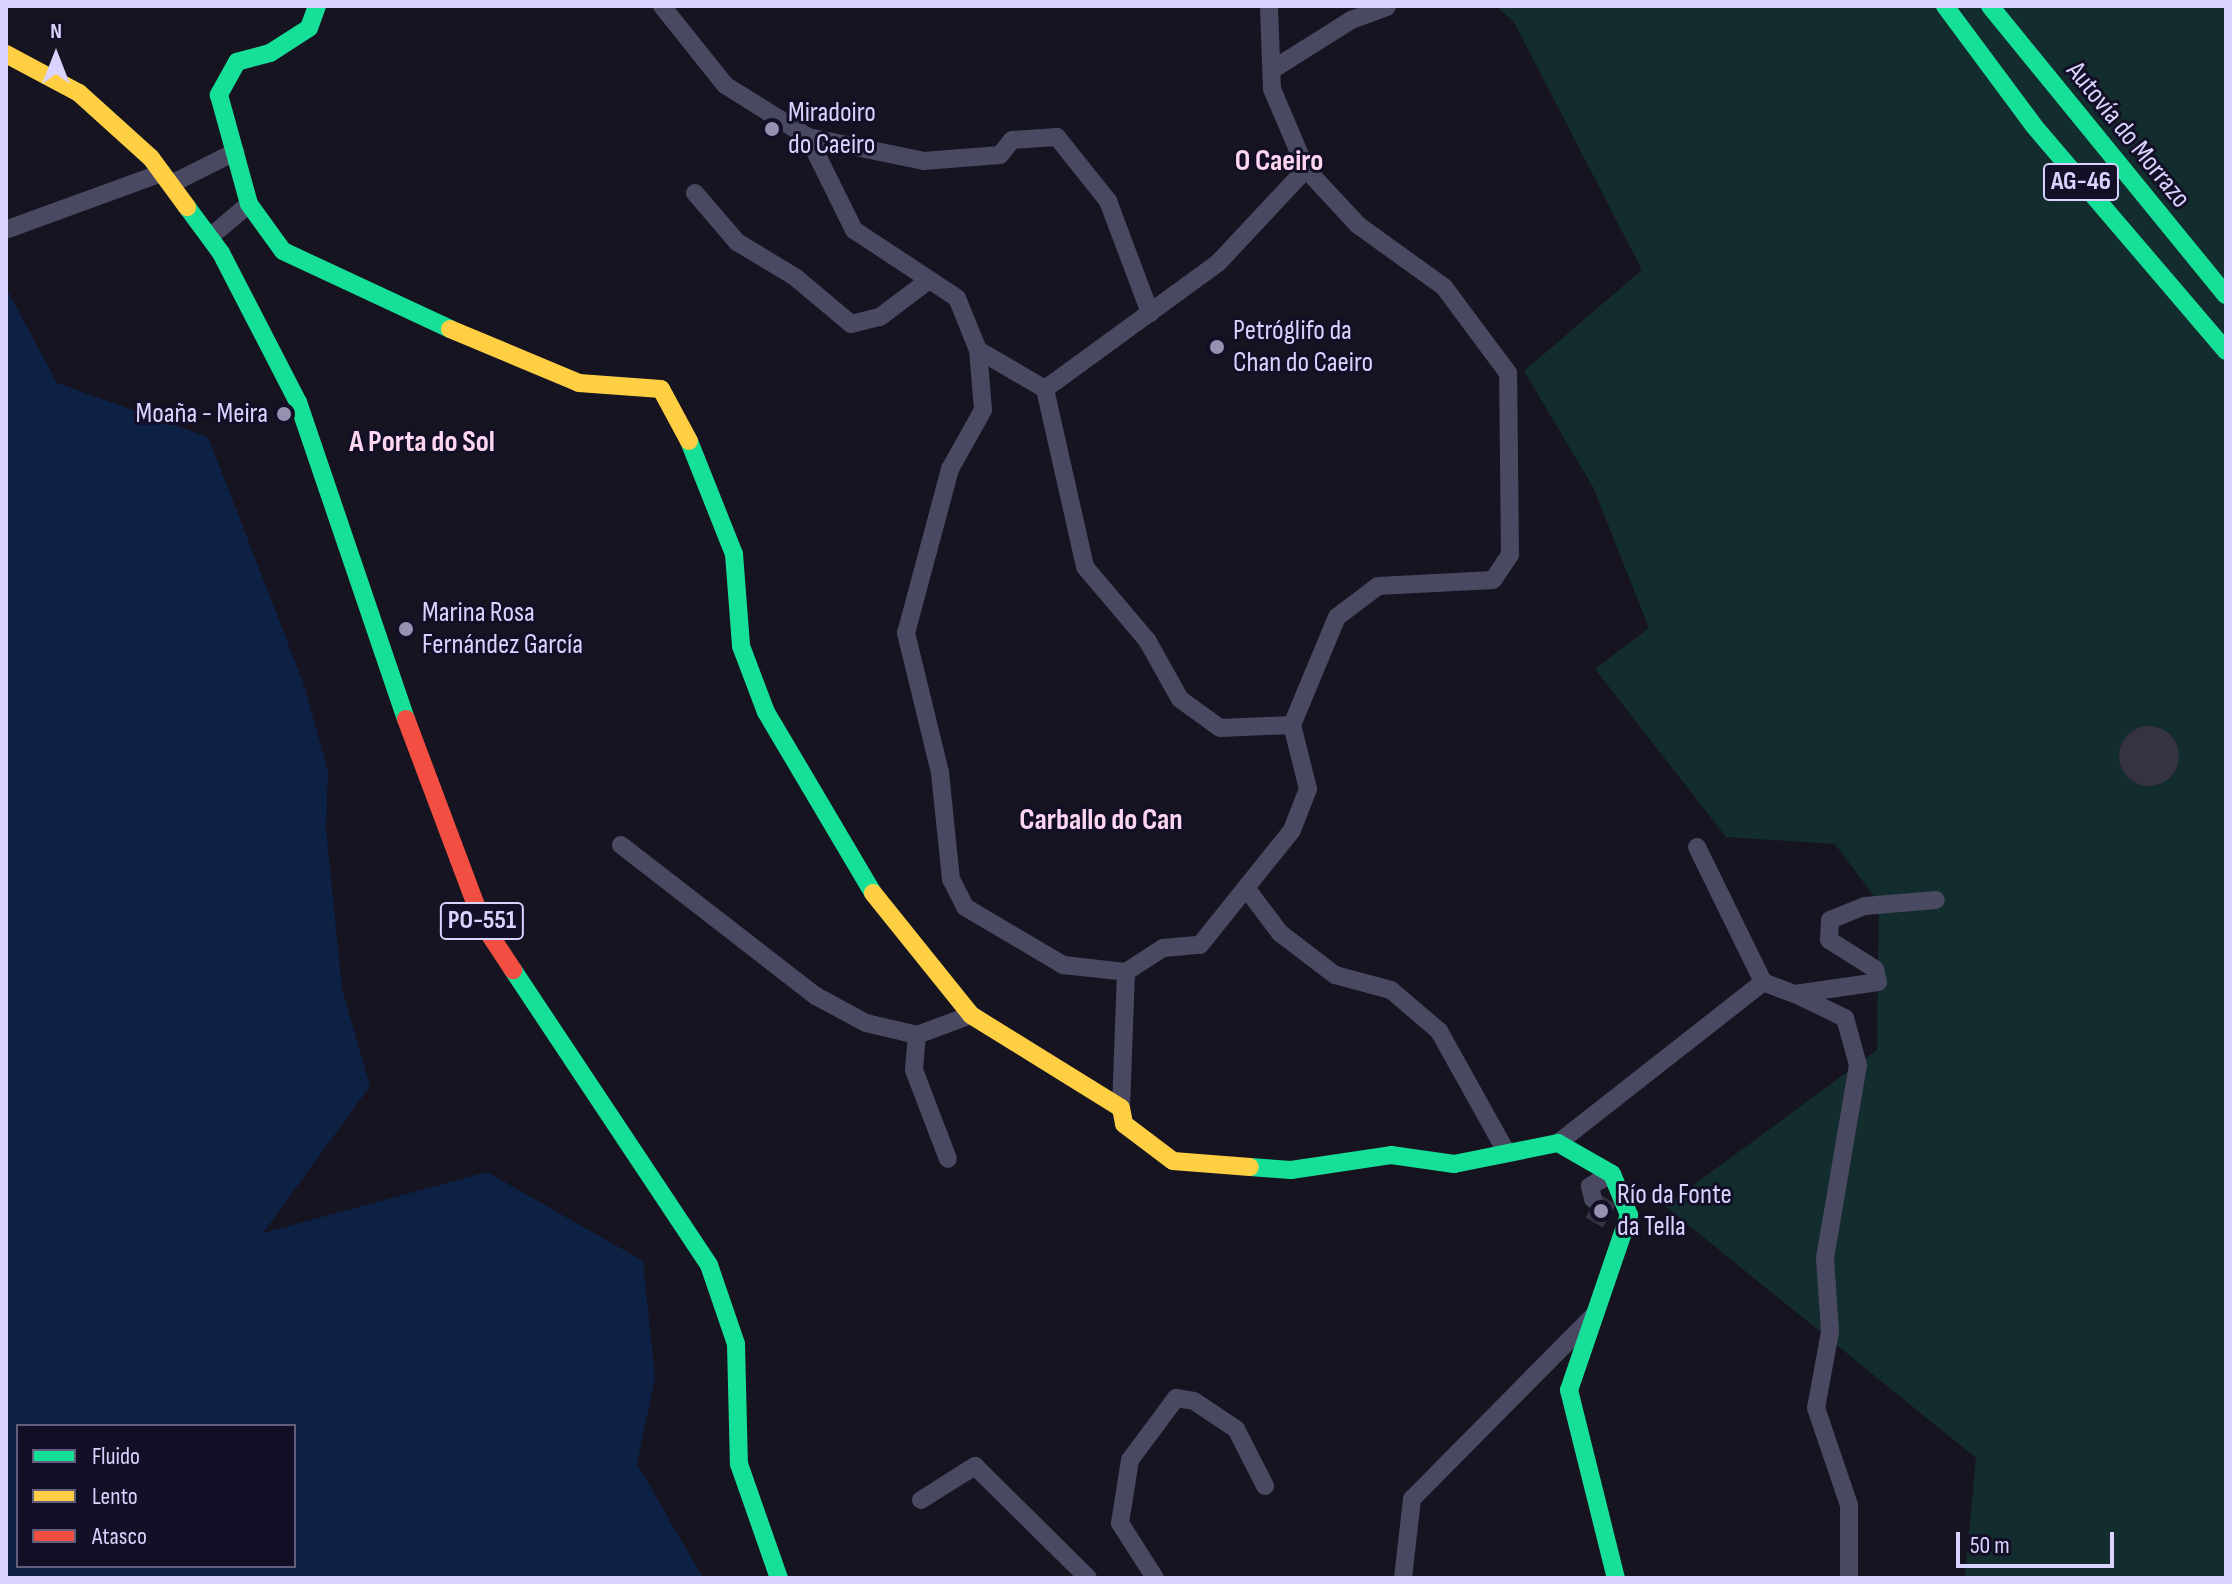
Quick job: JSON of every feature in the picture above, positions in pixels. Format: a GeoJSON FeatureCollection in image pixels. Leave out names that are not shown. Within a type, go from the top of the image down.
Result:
{"type":"FeatureCollection","features":[{"type":"Feature","properties":{"kind":"main road"},"geometry":{"type":"LineString","coordinates":[[317,6],[309,28],[270,53],[237,62],[219,95],[249,204],[283,251],[501,353],[579,383],[661,389],[679,416],[734,554],[741,646],[766,712],[851,866],[971,1015],[1121,1108],[1124,1124],[1173,1161],[1291,1170],[1368,1156],[1454,1164],[1558,1143],[1612,1174],[1629,1215],[1569,1390],[1616,1578]]}},
{"type":"Feature","properties":{"kind":"main road","name":"AG-46"},"geometry":{"type":"LineString","coordinates":[[1945,6],[2034,126],[2226,351]]}},
{"type":"Feature","properties":{"kind":"main road","name":"Autovía do Morrazo"},"geometry":{"type":"LineString","coordinates":[[1990,6],[2226,295]]}},
{"type":"Feature","properties":{"kind":"main road","name":"PO-551"},"geometry":{"type":"LineString","coordinates":[[6,54],[79,93],[167,178],[210,237],[298,402],[450,848],[484,926],[709,1265],[736,1344],[739,1464],[779,1578]]}},
{"type":"Feature","properties":{"kind":"street"},"geometry":{"type":"LineString","coordinates":[[662,6],[725,85],[808,137],[924,161],[1000,155],[1012,140],[1057,137],[1108,201],[1150,313]]}},
{"type":"Feature","properties":{"kind":"street"},"geometry":{"type":"LineString","coordinates":[[808,137],[854,230],[957,298],[978,350],[983,410],[950,469],[906,633],[940,773],[951,879],[965,907],[1063,965],[1126,972],[1163,948],[1200,945],[1292,830],[1308,789],[1292,725],[1337,617],[1378,586],[1493,580],[1510,555],[1508,373],[1444,287],[1358,225],[1306,169],[1272,89],[1269,6]]}},
{"type":"Feature","properties":{"kind":"street"},"geometry":{"type":"LineString","coordinates":[[1272,70],[1351,20],[1387,7]]}},
{"type":"Feature","properties":{"kind":"street"},"geometry":{"type":"LineString","coordinates":[[8,229],[167,178],[235,152]]}},
{"type":"Feature","properties":{"kind":"street"},"geometry":{"type":"LineString","coordinates":[[1045,389],[1218,263],[1306,169]]}},
{"type":"Feature","properties":{"kind":"street"},"geometry":{"type":"LineString","coordinates":[[695,193],[737,242],[795,277],[851,324],[880,317],[929,280]]}},
{"type":"Feature","properties":{"kind":"street"},"geometry":{"type":"LineString","coordinates":[[210,237],[249,204]]}},
{"type":"Feature","properties":{"kind":"street"},"geometry":{"type":"LineString","coordinates":[[978,350],[1045,389],[1085,567],[1147,640],[1180,699],[1220,728],[1292,725]]}},
{"type":"Feature","properties":{"kind":"street"},"geometry":{"type":"LineString","coordinates":[[621,845],[816,996],[866,1023],[917,1035],[971,1015]]}},
{"type":"Feature","properties":{"kind":"street"},"geometry":{"type":"LineString","coordinates":[[1697,847],[1763,982],[1845,1018],[1858,1065],[1825,1258],[1830,1332],[1816,1408],[1849,1505],[1849,1578]]}},
{"type":"Feature","properties":{"kind":"street"},"geometry":{"type":"LineString","coordinates":[[1246,888],[1280,933],[1335,975],[1391,990],[1439,1031],[1507,1153]]}},
{"type":"Feature","properties":{"kind":"street"},"geometry":{"type":"LineString","coordinates":[[1795,994],[1878,982],[1875,969],[1829,940],[1830,920],[1865,906],[1936,900]]}},
{"type":"Feature","properties":{"kind":"street"},"geometry":{"type":"LineString","coordinates":[[1121,1108],[1126,972]]}},
{"type":"Feature","properties":{"kind":"street"},"geometry":{"type":"LineString","coordinates":[[1558,1143],[1763,982]]}},
{"type":"Feature","properties":{"kind":"street"},"geometry":{"type":"LineString","coordinates":[[917,1035],[914,1070],[948,1159]]}},
{"type":"Feature","properties":{"kind":"street"},"geometry":{"type":"LineString","coordinates":[[1593,1199],[1590,1186],[1612,1174]]}},
{"type":"Feature","properties":{"kind":"street"},"geometry":{"type":"LineString","coordinates":[[1403,1578],[1412,1499],[1595,1314]]}},
{"type":"Feature","properties":{"kind":"street"},"geometry":{"type":"LineString","coordinates":[[1155,1578],[1120,1523],[1130,1460],[1176,1398],[1194,1401],[1236,1429],[1265,1486]]}},
{"type":"Feature","properties":{"kind":"street"},"geometry":{"type":"LineString","coordinates":[[921,1500],[975,1466],[1088,1578]]}},
{"type":"Feature","properties":{"kind":"green space"},"geometry":{"type":"Polygon","coordinates":[[[1496,6],[2226,6],[2226,1578],[1965,1578],[1976,1458],[1665,1206],[1877,1050],[1879,903],[1835,844],[1726,837],[1595,669],[1649,628],[1593,487],[1524,371],[1642,270],[1514,22],[1496,6]]]}},
{"type":"Feature","properties":{"kind":"water"},"geometry":{"type":"Polygon","coordinates":[[[6,288],[57,383],[208,437],[303,682],[328,771],[326,828],[342,989],[370,1086],[263,1233],[487,1172],[643,1261],[655,1378],[637,1464],[703,1578],[6,1578],[6,288]]]}},
{"type":"Feature","properties":{"kind":"building"},"geometry":{"type":"Polygon","coordinates":[[[2149,726],[2170,735],[2179,756],[2170,777],[2149,786],[2128,777],[2119,756],[2128,735],[2149,726]]]}},
{"type":"Feature","properties":{"kind":"building","name":"Río da Fonte da Tella"},"geometry":{"type":"Polygon","coordinates":[[[1599,1194],[1616,1204],[1603,1227],[1586,1217],[1599,1194]]]}},
{"type":"Feature","properties":{"kind":"traffic: fast"},"geometry":{"type":"LineString","coordinates":[[317,6],[309,28],[270,53],[237,62],[219,95],[249,204],[283,251],[450,329]]}},
{"type":"Feature","properties":{"kind":"traffic: fast"},"geometry":{"type":"LineString","coordinates":[[1945,6],[2034,126],[2226,351]]}},
{"type":"Feature","properties":{"kind":"traffic: fast"},"geometry":{"type":"LineString","coordinates":[[1990,6],[2226,295]]}},
{"type":"Feature","properties":{"kind":"traffic: fast"},"geometry":{"type":"LineString","coordinates":[[187,207],[221,253],[298,402],[406,719]]}},
{"type":"Feature","properties":{"kind":"traffic: fast"},"geometry":{"type":"LineString","coordinates":[[689,441],[734,554],[741,646],[766,712],[873,893]]}},
{"type":"Feature","properties":{"kind":"traffic: fast"},"geometry":{"type":"LineString","coordinates":[[513,970],[709,1265],[736,1344],[739,1464],[779,1578]]}},
{"type":"Feature","properties":{"kind":"traffic: fast"},"geometry":{"type":"LineString","coordinates":[[1250,1167],[1291,1170],[1391,1155],[1454,1164],[1558,1143],[1612,1174],[1629,1215],[1569,1390],[1616,1578]]}},
{"type":"Feature","properties":{"kind":"traffic: slow"},"geometry":{"type":"LineString","coordinates":[[6,54],[79,93],[151,158],[187,207]]}},
{"type":"Feature","properties":{"kind":"traffic: slow"},"geometry":{"type":"LineString","coordinates":[[450,329],[579,383],[661,389],[689,441]]}},
{"type":"Feature","properties":{"kind":"traffic: slow"},"geometry":{"type":"LineString","coordinates":[[873,893],[971,1015],[1121,1108],[1124,1124],[1173,1161],[1250,1167]]}},
{"type":"Feature","properties":{"kind":"traffic: jam"},"geometry":{"type":"LineString","coordinates":[[406,719],[484,926],[513,970]]}},
{"type":"Feature","properties":{"kind":"place","name":"Miradoiro do Caeiro"},"geometry":{"type":"Point","coordinates":[772,129]}},
{"type":"Feature","properties":{"kind":"place","name":"Petróglifo da Chan do Caeiro"},"geometry":{"type":"Point","coordinates":[1217,347]}},
{"type":"Feature","properties":{"kind":"place","name":"Moaña - Meira"},"geometry":{"type":"Point","coordinates":[284,414]}},
{"type":"Feature","properties":{"kind":"place","name":"Marina Rosa Fernández García"},"geometry":{"type":"Point","coordinates":[406,629]}},
{"type":"Feature","properties":{"kind":"place","name":"Río da Fonte da Tella"},"geometry":{"type":"Point","coordinates":[1601,1211]}},
{"type":"Feature","properties":{"kind":"district","name":"O Caeiro"},"geometry":{"type":"Point","coordinates":[1279,161]}},
{"type":"Feature","properties":{"kind":"district","name":"A Porta do Sol"},"geometry":{"type":"Point","coordinates":[422,442]}},
{"type":"Feature","properties":{"kind":"district","name":"Carballo do Can"},"geometry":{"type":"Point","coordinates":[1101,820]}}]}
